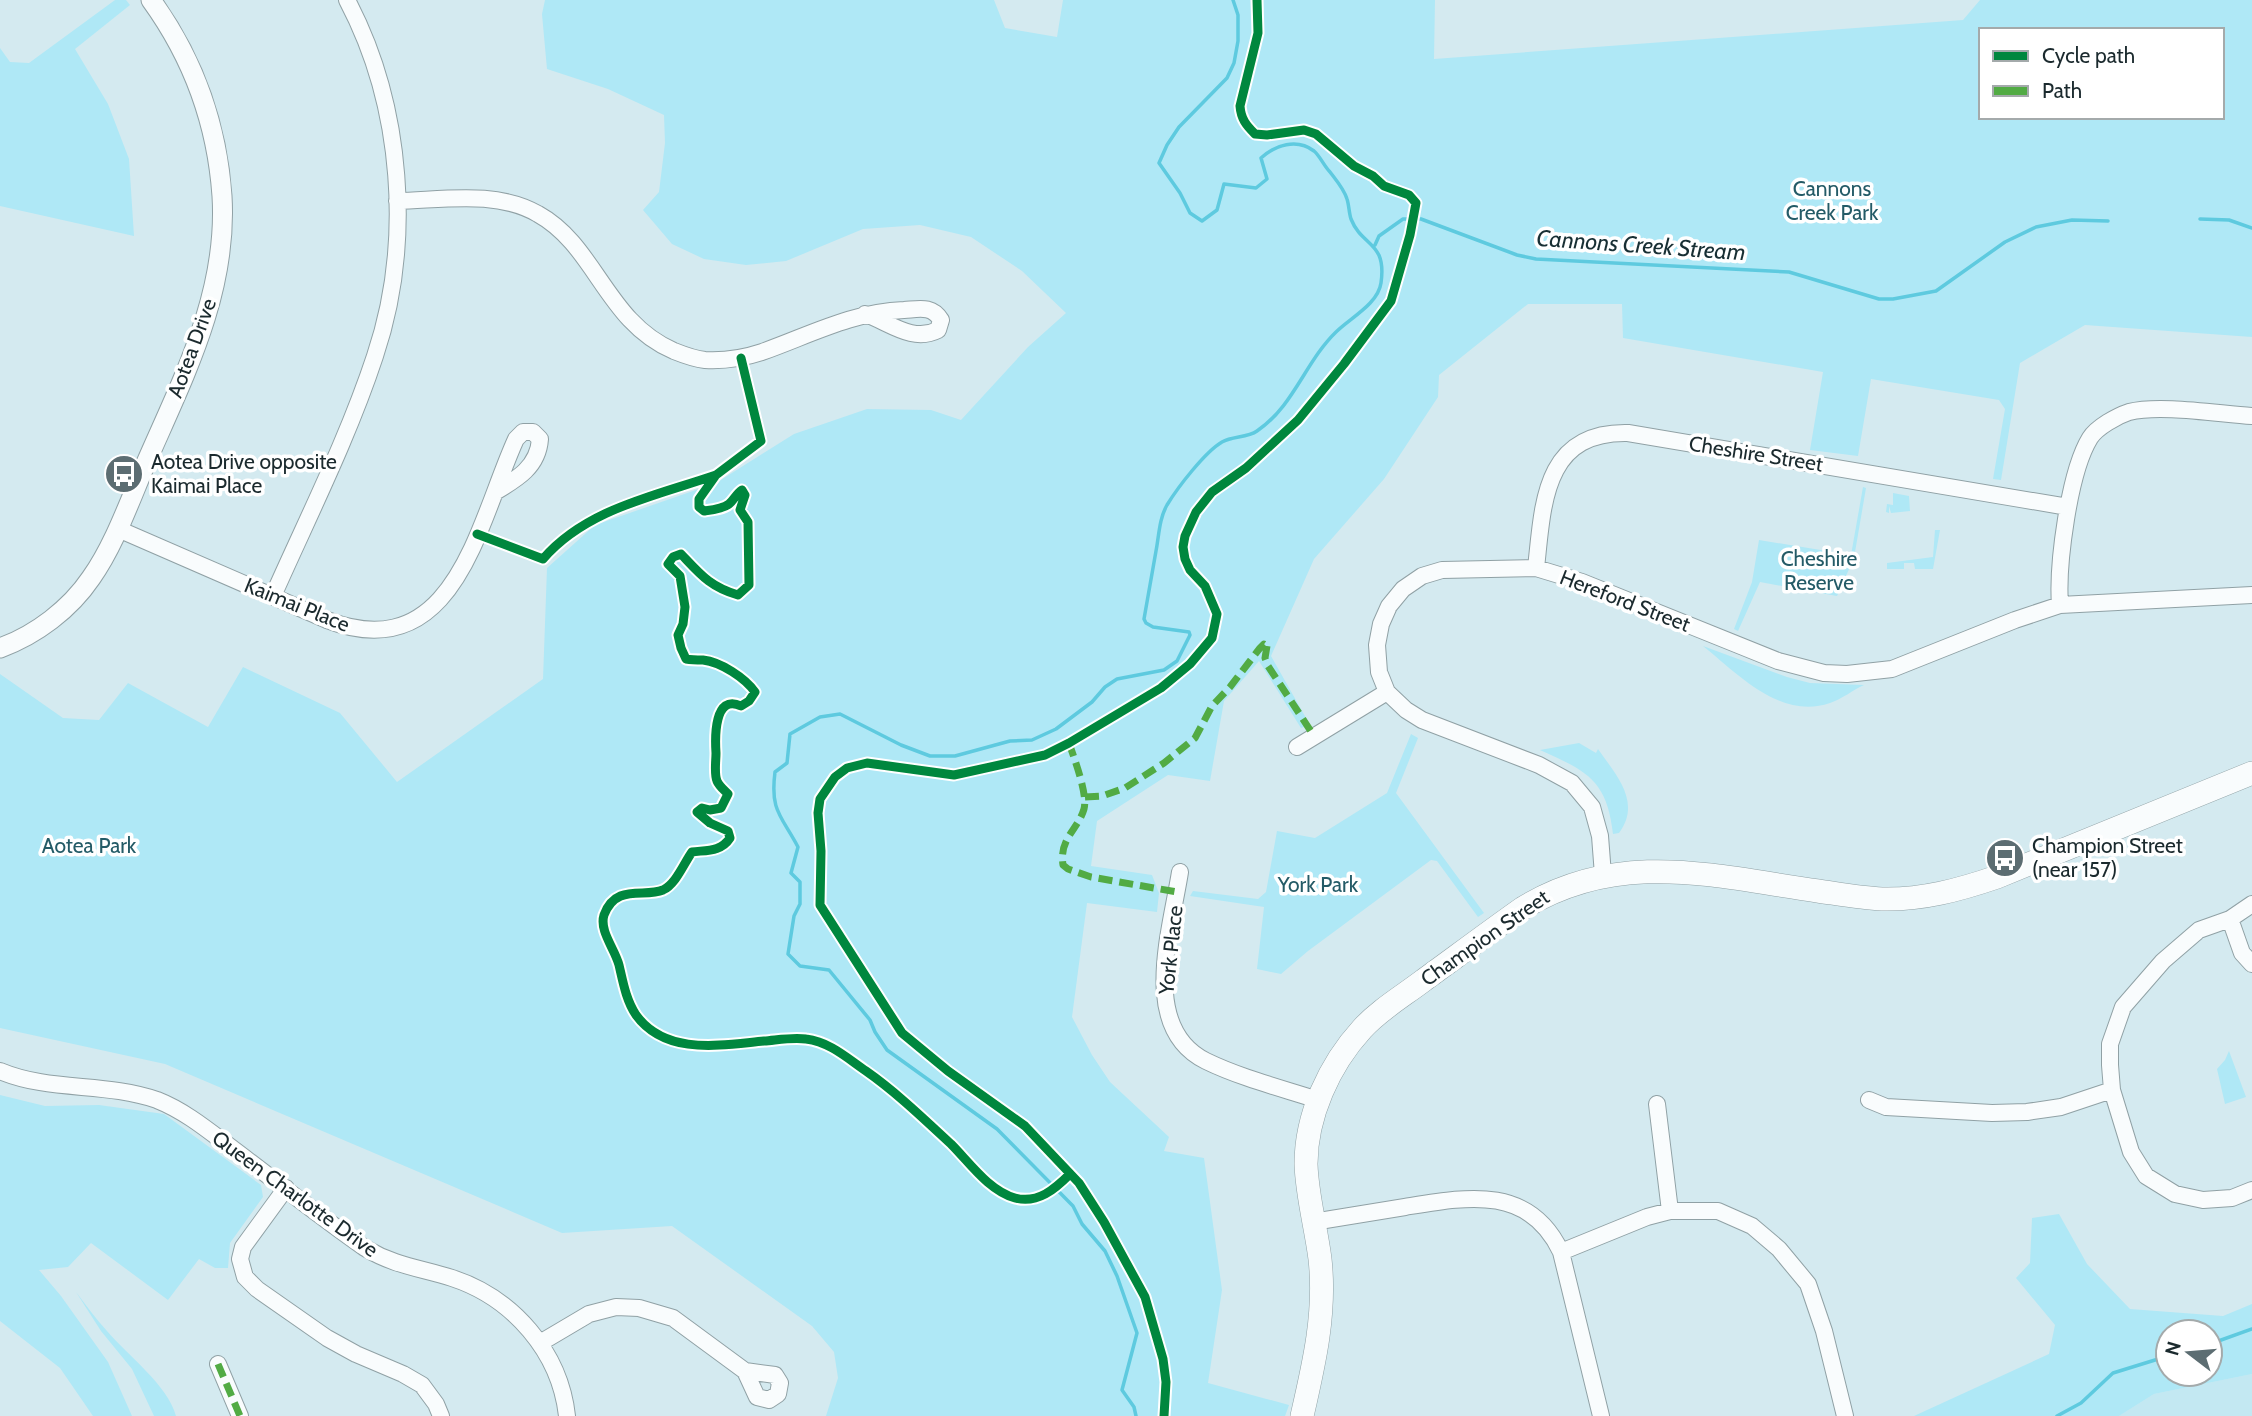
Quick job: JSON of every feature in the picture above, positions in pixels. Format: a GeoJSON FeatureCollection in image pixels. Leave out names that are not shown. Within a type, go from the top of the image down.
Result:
{"type":"FeatureCollection","features":[{"type":"Feature","properties":{"kind":"main road","name":"Champion Street"},"geometry":{"type":"LineString","coordinates":[[1302,1416],[1321,1316],[1320,1261],[1306,1163],[1308,1141],[1318,1100],[1330,1076],[1362,1029],[1506,920],[1543,896],[1603,875],[1662,871],[1856,897],[1932,896],[1997,877],[2252,773]]}},
{"type":"Feature","properties":{"kind":"street","name":"Aotea Drive"},"geometry":{"type":"LineString","coordinates":[[0,648],[39,628],[71,602],[92,578],[118,529],[201,335],[213,295],[222,238],[222,195],[215,138],[182,47],[151,0]]}},
{"type":"Feature","properties":{"kind":"street"},"geometry":{"type":"LineString","coordinates":[[273,596],[360,398],[376,354],[396,254],[397,201],[391,137],[375,66],[347,0]]}},
{"type":"Feature","properties":{"kind":"street"},"geometry":{"type":"LineString","coordinates":[[397,201],[499,200],[538,214],[555,225],[573,244],[628,319],[644,334],[662,346],[702,360],[741,358],[865,314]]}},
{"type":"Feature","properties":{"kind":"street"},"geometry":{"type":"LineString","coordinates":[[2060,605],[2060,562],[2068,507],[2079,463],[2091,436],[2128,412],[2150,409],[2252,416]]}},
{"type":"Feature","properties":{"kind":"street","name":"Cheshire Street"},"geometry":{"type":"LineString","coordinates":[[1536,568],[1544,498],[1555,470],[1572,450],[1589,438],[1609,432],[1655,437],[2068,507]]}},
{"type":"Feature","properties":{"kind":"street","name":"Kaimai Place"},"geometry":{"type":"LineString","coordinates":[[118,529],[335,623],[358,629],[392,628],[409,622],[435,606],[450,589],[461,571],[495,492]]}},
{"type":"Feature","properties":{"kind":"street","name":"Hereford Street"},"geometry":{"type":"LineString","coordinates":[[1387,692],[1379,672],[1377,645],[1381,624],[1389,606],[1403,589],[1422,576],[1442,570],[1536,568],[1582,582],[1777,661],[1824,673],[1847,674],[1892,669],[2060,605],[2252,595]]}},
{"type":"Feature","properties":{"kind":"street"},"geometry":{"type":"LineString","coordinates":[[1297,747],[1387,692],[1422,720],[1539,765],[1572,783],[1591,807],[1600,836],[1603,875]]}},
{"type":"Feature","properties":{"kind":"street","name":"York Place"},"geometry":{"type":"LineString","coordinates":[[1180,872],[1164,981],[1166,1011],[1177,1034],[1205,1060],[1318,1100]]}},
{"type":"Feature","properties":{"kind":"street"},"geometry":{"type":"LineString","coordinates":[[2252,904],[2230,919],[2199,930],[2163,961],[2123,1007],[2110,1044],[2112,1090],[2131,1152],[2146,1176],[2175,1194],[2203,1200],[2232,1198],[2252,1190]]}},
{"type":"Feature","properties":{"kind":"street"},"geometry":{"type":"LineString","coordinates":[[2230,919],[2242,953],[2252,964]]}},
{"type":"Feature","properties":{"kind":"street","name":"Queen Charlotte Drive"},"geometry":{"type":"LineString","coordinates":[[0,1071],[29,1080],[136,1093],[175,1108],[377,1255],[405,1267],[453,1278],[489,1295],[520,1320],[540,1343],[560,1382],[567,1416]]}},
{"type":"Feature","properties":{"kind":"street"},"geometry":{"type":"LineString","coordinates":[[1870,1100],[1886,1107],[1992,1113],[2060,1107],[2112,1090]]}},
{"type":"Feature","properties":{"kind":"street"},"geometry":{"type":"LineString","coordinates":[[1657,1104],[1670,1211]]}},
{"type":"Feature","properties":{"kind":"street"},"geometry":{"type":"LineString","coordinates":[[286,1188],[243,1247],[240,1259],[245,1277],[257,1289],[327,1338],[422,1385],[430,1393],[441,1416]]}},
{"type":"Feature","properties":{"kind":"street"},"geometry":{"type":"LineString","coordinates":[[1313,1222],[1456,1198],[1485,1198],[1509,1203],[1532,1215],[1553,1234],[1562,1252],[1601,1416]]}},
{"type":"Feature","properties":{"kind":"street"},"geometry":{"type":"LineString","coordinates":[[1562,1252],[1647,1217],[1670,1211],[1718,1211],[1752,1226],[1786,1258],[1808,1284],[1824,1331],[1844,1416]]}},
{"type":"Feature","properties":{"kind":"street"},"geometry":{"type":"LineString","coordinates":[[540,1343],[589,1314],[616,1307],[639,1308],[673,1318],[745,1371]]}},
{"type":"Feature","properties":{"kind":"street"},"geometry":{"type":"LineString","coordinates":[[218,1364],[240,1416]]}},
{"type":"Feature","properties":{"kind":"shaded area"},"geometry":{"type":"Polygon","coordinates":[[[2252,1374],[2252,1416],[2119,1416],[2154,1394],[2183,1388],[2224,1388],[2224,1380],[2252,1374]]]}},
{"type":"Feature","properties":{"kind":"green space"},"geometry":{"type":"Polygon","coordinates":[[[115,0],[126,0],[130,5],[75,49],[108,104],[129,159],[134,236],[0,206],[0,48],[10,62],[29,63],[115,0]]]}},
{"type":"Feature","properties":{"kind":"green space"},"geometry":{"type":"Polygon","coordinates":[[[545,0],[994,0],[1005,28],[1057,37],[1063,0],[1435,0],[1434,59],[1963,20],[1980,0],[2252,0],[2252,337],[2085,325],[2020,363],[2001,480],[1993,479],[2005,409],[1999,400],[1871,379],[1858,456],[1810,450],[1823,372],[1623,338],[1622,304],[1528,304],[1439,375],[1438,397],[1384,479],[1314,559],[1271,656],[1310,725],[1301,728],[1259,661],[1224,701],[1210,781],[1168,775],[1097,821],[1091,866],[1152,875],[1159,893],[1157,912],[1087,903],[1072,1017],[1110,1082],[1169,1137],[1164,1151],[1204,1158],[1222,1290],[1208,1383],[1289,1405],[1285,1416],[826,1416],[838,1378],[834,1352],[812,1326],[672,1226],[562,1233],[165,1064],[0,1028],[0,674],[63,718],[99,720],[128,683],[208,727],[243,667],[340,713],[397,782],[543,679],[547,568],[595,525],[716,483],[794,434],[867,409],[931,410],[961,420],[1028,347],[1066,313],[1022,271],[971,237],[920,225],[863,229],[786,261],[746,265],[704,259],[672,244],[643,210],[659,192],[665,143],[664,115],[608,89],[547,69],[542,14],[545,0]]]}},
{"type":"Feature","properties":{"kind":"green space","name":"Cheshire Reserve"},"geometry":{"type":"Polygon","coordinates":[[[1863,487],[1866,488],[1854,558],[1837,596],[1760,582],[1738,631],[1734,629],[1752,582],[1759,540],[1851,555],[1863,487]]]}},
{"type":"Feature","properties":{"kind":"green space"},"geometry":{"type":"Polygon","coordinates":[[[1893,493],[1909,496],[1910,511],[1891,513],[1889,506],[1889,513],[1886,512],[1887,504],[1893,505],[1893,493]]]}},
{"type":"Feature","properties":{"kind":"green space"},"geometry":{"type":"Polygon","coordinates":[[[1935,530],[1940,530],[1933,569],[1915,569],[1914,563],[1904,563],[1904,569],[1887,569],[1887,563],[1933,557],[1935,530]]]}},
{"type":"Feature","properties":{"kind":"green space"},"geometry":{"type":"Polygon","coordinates":[[[1703,646],[1810,683],[1864,685],[1830,703],[1812,707],[1794,705],[1777,700],[1745,681],[1703,646]]]}},
{"type":"Feature","properties":{"kind":"green space","name":"York Park"},"geometry":{"type":"Polygon","coordinates":[[[1411,734],[1418,738],[1396,793],[1484,913],[1478,917],[1437,861],[1431,860],[1281,974],[1257,969],[1264,907],[1190,896],[1193,891],[1258,899],[1266,892],[1277,831],[1315,838],[1387,793],[1411,734]]]}},
{"type":"Feature","properties":{"kind":"green space"},"geometry":{"type":"Polygon","coordinates":[[[1579,743],[1596,753],[1598,749],[1624,789],[1628,810],[1619,833],[1613,834],[1606,801],[1592,780],[1570,764],[1540,750],[1579,743]]]}},
{"type":"Feature","properties":{"kind":"green space"},"geometry":{"type":"Polygon","coordinates":[[[2229,1051],[2246,1097],[2225,1104],[2217,1069],[2229,1051]]]}},
{"type":"Feature","properties":{"kind":"green space"},"geometry":{"type":"Polygon","coordinates":[[[0,1095],[45,1106],[99,1105],[164,1114],[261,1185],[263,1197],[230,1243],[228,1268],[215,1268],[199,1259],[168,1300],[91,1243],[68,1267],[39,1270],[108,1362],[132,1416],[93,1416],[60,1368],[0,1321],[0,1095]]]}},
{"type":"Feature","properties":{"kind":"green space"},"geometry":{"type":"Polygon","coordinates":[[[2059,1214],[2087,1264],[2130,1309],[2223,1316],[2252,1304],[2252,1374],[2224,1380],[2224,1318],[2154,1318],[2154,1388],[2183,1388],[2154,1394],[2119,1416],[1914,1416],[2049,1354],[2055,1325],[2016,1278],[2030,1263],[2032,1218],[2059,1214]]]}},
{"type":"Feature","properties":{"kind":"green space"},"geometry":{"type":"Polygon","coordinates":[[[76,1292],[107,1331],[165,1393],[176,1416],[154,1416],[132,1369],[101,1331],[76,1292]]]}},
{"type":"Feature","properties":{"kind":"waterway"},"geometry":{"type":"LineString","coordinates":[[1136,1416],[1134,1407],[1122,1390],[1137,1333],[1105,1251],[1082,1224],[1073,1206],[997,1129],[887,1050],[870,1020],[829,970],[800,966],[788,954],[794,916],[800,904],[800,882],[791,873],[798,847],[778,812],[774,785],[775,772],[787,763],[790,734],[820,717],[840,714],[901,745],[930,756],[955,756],[1010,741],[1032,740],[1056,729],[1117,679],[1164,670],[1177,661],[1189,632],[1153,627],[1144,619],[1164,510],[1192,471],[1215,447],[1226,440],[1253,433],[1270,421],[1290,397],[1325,344],[1375,298],[1381,283],[1380,259],[1351,219],[1346,195],[1316,153],[1307,147],[1286,145],[1267,153],[1261,158],[1267,179],[1256,188],[1224,184],[1217,210],[1202,221],[1190,213],[1159,163],[1179,127],[1227,78],[1234,63],[1238,41],[1238,15],[1233,0]]}},
{"type":"Feature","properties":{"kind":"waterway","name":"Cannons Creek Stream"},"geometry":{"type":"LineString","coordinates":[[1375,245],[1379,236],[1403,219],[1421,219],[1517,255],[1536,259],[1789,272],[1879,299],[1893,299],[1936,291],[2005,242],[2036,227],[2072,220],[2108,221]]}},
{"type":"Feature","properties":{"kind":"waterway"},"geometry":{"type":"LineString","coordinates":[[2200,219],[2229,220],[2252,228]]}},
{"type":"Feature","properties":{"kind":"waterway"},"geometry":{"type":"LineString","coordinates":[[2224,1339],[2252,1329]]}},
{"type":"Feature","properties":{"kind":"waterway"},"geometry":{"type":"LineString","coordinates":[[2057,1416],[2081,1403],[2113,1373],[2154,1360]]}},
{"type":"Feature","properties":{"kind":"marked path"},"geometry":{"type":"LineString","coordinates":[[1085,797],[1102,796],[1125,788],[1164,763],[1195,738],[1212,706],[1260,648],[1264,644],[1267,646]]}},
{"type":"Feature","properties":{"kind":"marked path"},"geometry":{"type":"LineString","coordinates":[[1267,646],[1265,658],[1268,666],[1314,736]]}},
{"type":"Feature","properties":{"kind":"marked path"},"geometry":{"type":"LineString","coordinates":[[1069,743],[1085,802],[1081,816],[1066,841],[1063,865],[1091,877],[1177,892]]}},
{"type":"Feature","properties":{"kind":"marked path"},"geometry":{"type":"LineString","coordinates":[[218,1364],[240,1416]]}},
{"type":"Feature","properties":{"kind":"cycle path"},"geometry":{"type":"LineString","coordinates":[[1164,1416],[1166,1382],[1163,1359],[1145,1297],[1104,1222],[1079,1183],[1025,1126],[948,1071],[902,1033],[820,905],[821,851],[818,813],[820,799],[835,777],[847,768],[867,763],[954,775],[1045,755],[1161,688],[1190,664],[1212,638],[1217,614],[1205,586],[1190,570],[1183,547],[1196,512],[1212,492],[1246,468],[1298,420],[1391,301],[1416,203],[1409,195],[1384,186],[1373,176],[1354,166],[1316,134],[1304,130],[1255,134],[1247,125],[1240,106],[1258,33],[1257,0]]}},
{"type":"Feature","properties":{"kind":"cycle path"},"geometry":{"type":"LineString","coordinates":[[716,475],[761,441],[741,358]]}},
{"type":"Feature","properties":{"kind":"cycle path"},"geometry":{"type":"LineString","coordinates":[[477,534],[543,559],[560,542],[580,528],[601,516],[646,498],[716,475],[699,499],[699,507],[704,511],[727,506],[742,490],[745,495],[740,510],[748,522],[749,585],[738,595],[720,588],[700,574],[681,554],[673,557],[668,564],[680,576],[685,607],[683,624],[678,635],[686,659],[710,661],[725,667],[755,692],[749,701],[741,706],[732,704],[721,711],[716,728],[716,775],[719,785],[728,794],[721,808],[702,808],[697,812],[710,823],[728,831],[730,838],[718,848],[692,852],[676,878],[663,890],[623,895],[609,905],[604,915],[604,927],[630,1003],[636,1015],[648,1028],[678,1042],[713,1045],[801,1038],[831,1047],[899,1097],[951,1144],[988,1183],[1015,1198],[1039,1197],[1052,1190],[1070,1174]]}},
{"type":"Feature","properties":{"kind":"place","name":"Aotea Drive opposite Kaimai Place"},"geometry":{"type":"Point","coordinates":[124,474]}},
{"type":"Feature","properties":{"kind":"place","name":"Champion Street (near 157)"},"geometry":{"type":"Point","coordinates":[2005,858]}},
{"type":"Feature","properties":{"kind":"park label","name":"Cannons Creek Park"},"geometry":{"type":"Point","coordinates":[1832,201]}},
{"type":"Feature","properties":{"kind":"park label","name":"Aotea Park"},"geometry":{"type":"Point","coordinates":[89,846]}}]}
